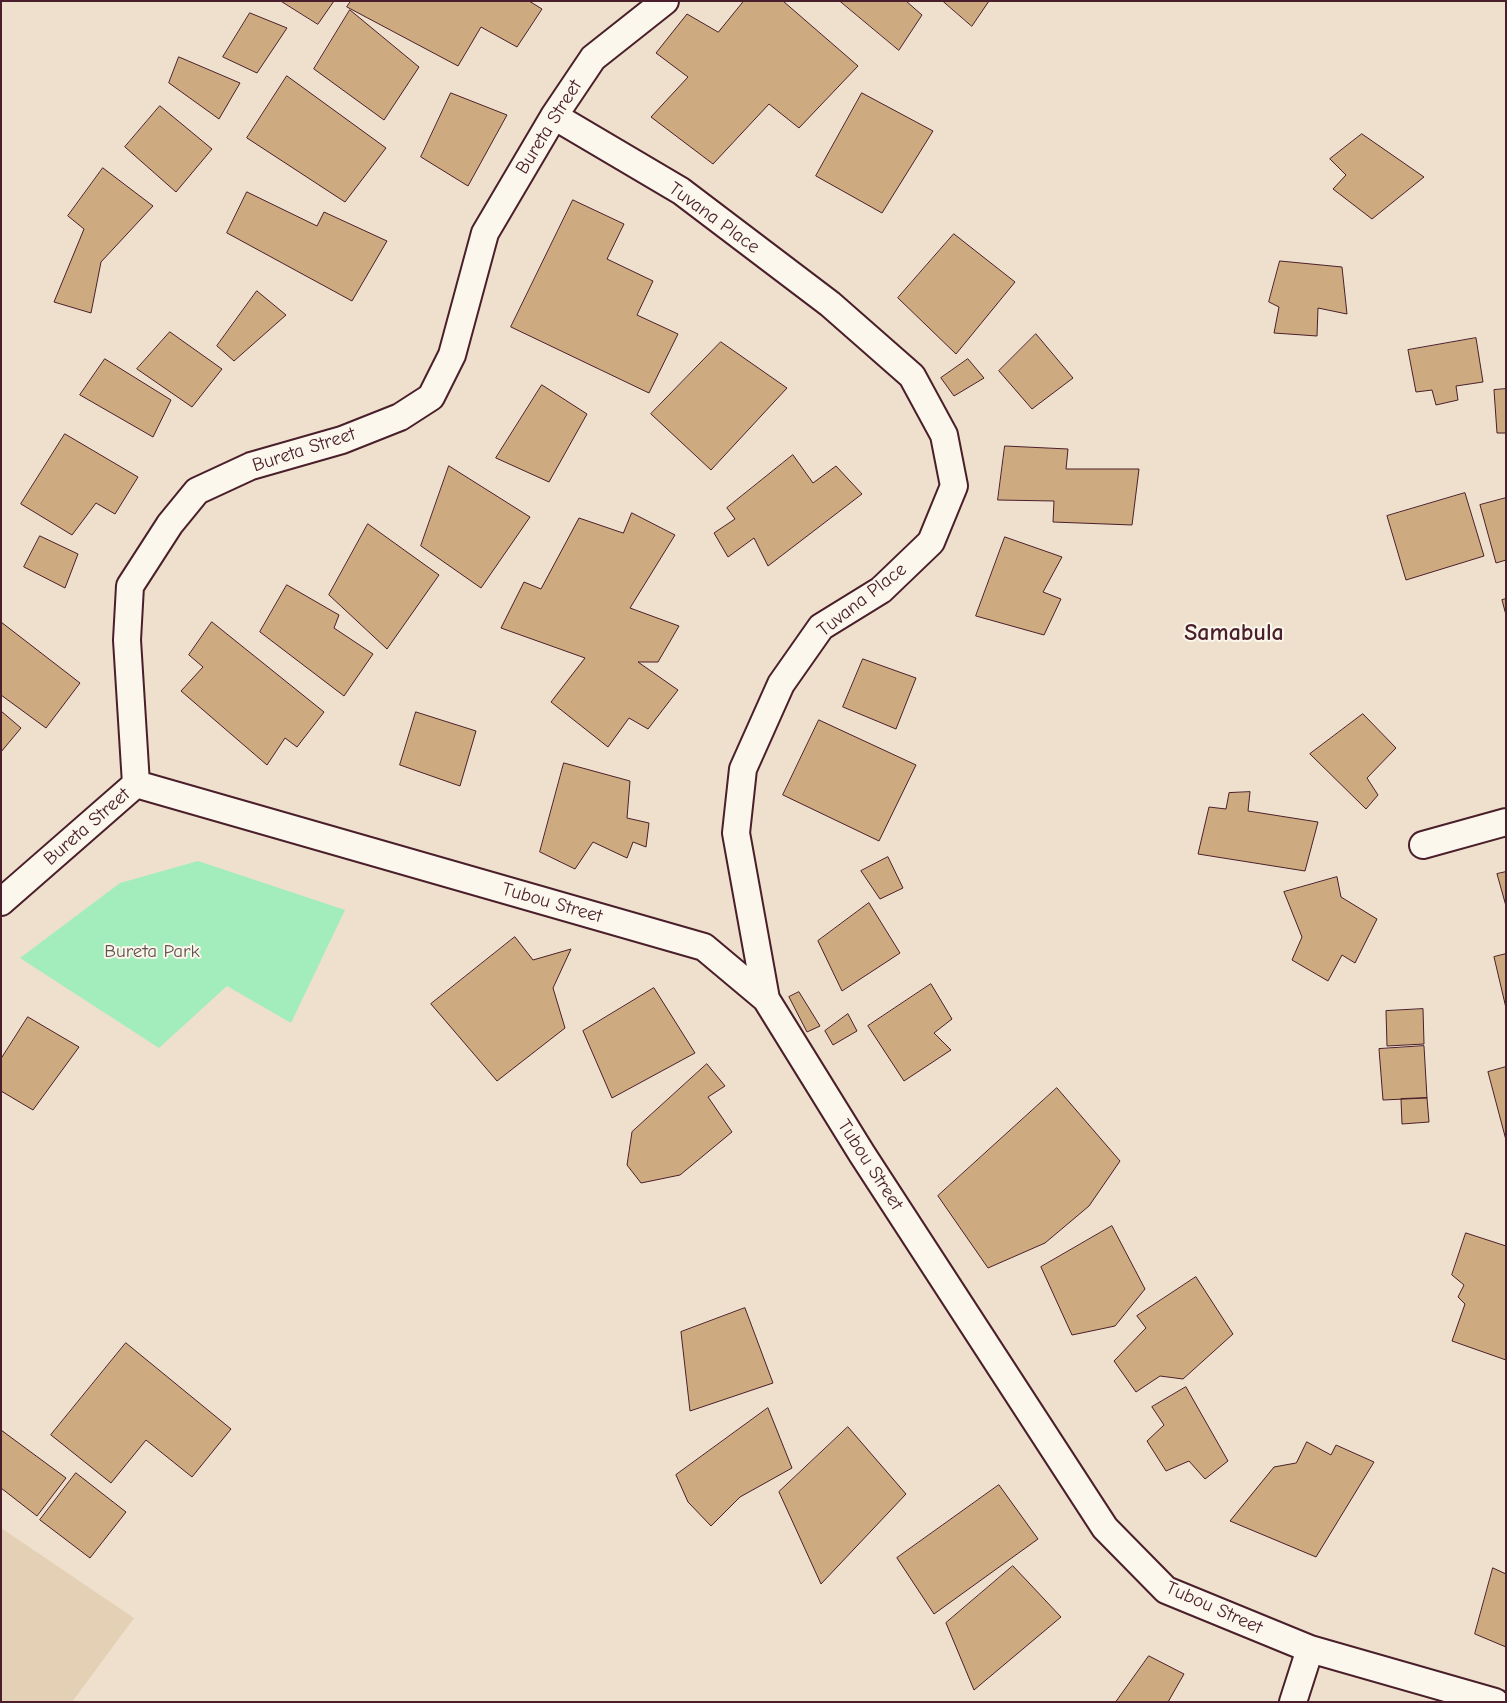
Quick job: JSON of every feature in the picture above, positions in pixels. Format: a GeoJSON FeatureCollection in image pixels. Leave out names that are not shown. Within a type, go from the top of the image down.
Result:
{"type":"FeatureCollection","features":[{"type":"Feature","properties":{"kind":"street","name":"Bureta Street"},"geometry":{"type":"LineString","coordinates":[[1,902],[136,784],[127,640],[130,586],[170,524],[197,491],[251,466],[342,440],[400,417],[431,397],[452,354],[484,233],[554,116],[593,58],[665,1]]}},
{"type":"Feature","properties":{"kind":"street","name":"Tuvana Place"},"geometry":{"type":"LineString","coordinates":[[554,116],[681,191],[830,304],[912,376],[944,434],[954,486],[931,542],[881,590],[821,627],[781,684],[743,769],[736,834],[766,1000]]}},
{"type":"Feature","properties":{"kind":"street","name":"Tubou Street"},"geometry":{"type":"LineString","coordinates":[[136,784],[704,947],[766,1000],[862,1154],[1105,1528],[1166,1590],[1310,1649],[1495,1702]]}},
{"type":"Feature","properties":{"kind":"street"},"geometry":{"type":"LineString","coordinates":[[1423,845],[1506,822]]}},
{"type":"Feature","properties":{"kind":"street"},"geometry":{"type":"LineString","coordinates":[[1293,1702],[1310,1649]]}},
{"type":"Feature","properties":{"kind":"shaded area"},"geometry":{"type":"Polygon","coordinates":[[[1,1528],[134,1618],[72,1702],[1,1702],[1,1528]]]}},
{"type":"Feature","properties":{"kind":"green space","name":"Bureta Park"},"geometry":{"type":"Polygon","coordinates":[[[198,861],[345,910],[291,1023],[227,986],[159,1048],[20,958],[120,883],[198,861]]]}},
{"type":"Feature","properties":{"kind":"building"},"geometry":{"type":"Polygon","coordinates":[[[281,1],[334,1],[318,24],[281,1]]]}},
{"type":"Feature","properties":{"kind":"building"},"geometry":{"type":"Polygon","coordinates":[[[351,1],[529,1],[542,9],[517,47],[481,27],[458,66],[347,7],[351,1]]]}},
{"type":"Feature","properties":{"kind":"building"},"geometry":{"type":"Polygon","coordinates":[[[744,1],[783,1],[858,66],[799,128],[769,104],[713,164],[651,117],[688,77],[656,53],[687,14],[718,32],[744,1]]]}},
{"type":"Feature","properties":{"kind":"building"},"geometry":{"type":"Polygon","coordinates":[[[840,1],[906,1],[922,15],[899,50],[840,1]]]}},
{"type":"Feature","properties":{"kind":"building"},"geometry":{"type":"Polygon","coordinates":[[[943,1],[989,1],[972,26],[943,1]]]}},
{"type":"Feature","properties":{"kind":"building"},"geometry":{"type":"Polygon","coordinates":[[[350,10],[419,67],[384,120],[314,69],[350,10]]]}},
{"type":"Feature","properties":{"kind":"building"},"geometry":{"type":"Polygon","coordinates":[[[250,13],[287,28],[257,73],[223,57],[250,13]]]}},
{"type":"Feature","properties":{"kind":"building"},"geometry":{"type":"Polygon","coordinates":[[[179,57],[240,83],[219,119],[169,83],[179,57]]]}},
{"type":"Feature","properties":{"kind":"building"},"geometry":{"type":"Polygon","coordinates":[[[287,76],[386,148],[345,202],[247,138],[287,76]]]}},
{"type":"Feature","properties":{"kind":"building"},"geometry":{"type":"Polygon","coordinates":[[[451,93],[507,115],[468,186],[421,157],[451,93]]]}},
{"type":"Feature","properties":{"kind":"building"},"geometry":{"type":"Polygon","coordinates":[[[862,93],[933,131],[882,213],[816,176],[862,93]]]}},
{"type":"Feature","properties":{"kind":"building"},"geometry":{"type":"Polygon","coordinates":[[[160,106],[212,149],[176,192],[125,147],[160,106]]]}},
{"type":"Feature","properties":{"kind":"building"},"geometry":{"type":"Polygon","coordinates":[[[1362,134],[1424,177],[1372,219],[1333,189],[1346,175],[1330,159],[1362,134]]]}},
{"type":"Feature","properties":{"kind":"building"},"geometry":{"type":"Polygon","coordinates":[[[103,168],[153,206],[101,262],[91,313],[54,302],[84,229],[68,216],[103,168]]]}},
{"type":"Feature","properties":{"kind":"building"},"geometry":{"type":"Polygon","coordinates":[[[247,192],[317,226],[324,212],[387,241],[352,301],[227,233],[247,192]]]}},
{"type":"Feature","properties":{"kind":"building"},"geometry":{"type":"Polygon","coordinates":[[[573,200],[624,224],[607,259],[653,281],[637,315],[678,334],[649,393],[511,327],[573,200]]]}},
{"type":"Feature","properties":{"kind":"building"},"geometry":{"type":"Polygon","coordinates":[[[954,234],[1015,282],[956,354],[898,298],[954,234]]]}},
{"type":"Feature","properties":{"kind":"building"},"geometry":{"type":"Polygon","coordinates":[[[1280,261],[1342,267],[1347,314],[1318,308],[1317,336],[1274,333],[1279,307],[1269,302],[1280,261]]]}},
{"type":"Feature","properties":{"kind":"building"},"geometry":{"type":"Polygon","coordinates":[[[257,291],[286,315],[234,361],[217,346],[257,291]]]}},
{"type":"Feature","properties":{"kind":"building"},"geometry":{"type":"Polygon","coordinates":[[[170,332],[222,369],[192,407],[137,369],[170,332]]]}},
{"type":"Feature","properties":{"kind":"building"},"geometry":{"type":"Polygon","coordinates":[[[1036,334],[1073,378],[1032,409],[999,371],[1036,334]]]}},
{"type":"Feature","properties":{"kind":"building"},"geometry":{"type":"Polygon","coordinates":[[[1476,338],[1483,382],[1456,386],[1458,400],[1436,405],[1432,390],[1416,392],[1408,350],[1476,338]]]}},
{"type":"Feature","properties":{"kind":"building"},"geometry":{"type":"Polygon","coordinates":[[[721,342],[787,388],[711,470],[651,414],[721,342]]]}},
{"type":"Feature","properties":{"kind":"building"},"geometry":{"type":"Polygon","coordinates":[[[105,359],[171,400],[153,437],[80,395],[105,359]]]}},
{"type":"Feature","properties":{"kind":"building"},"geometry":{"type":"Polygon","coordinates":[[[968,359],[984,378],[954,396],[941,378],[968,359]]]}},
{"type":"Feature","properties":{"kind":"building"},"geometry":{"type":"Polygon","coordinates":[[[542,385],[587,414],[549,482],[496,458],[542,385]]]}},
{"type":"Feature","properties":{"kind":"building"},"geometry":{"type":"Polygon","coordinates":[[[1506,389],[1506,433],[1497,433],[1494,390],[1506,389]]]}},
{"type":"Feature","properties":{"kind":"building"},"geometry":{"type":"Polygon","coordinates":[[[65,434],[138,477],[115,514],[96,503],[72,535],[21,504],[65,434]]]}},
{"type":"Feature","properties":{"kind":"building"},"geometry":{"type":"Polygon","coordinates":[[[1005,446],[1068,449],[1066,469],[1139,469],[1132,525],[1053,522],[1054,501],[998,500],[1005,446]]]}},
{"type":"Feature","properties":{"kind":"building"},"geometry":{"type":"Polygon","coordinates":[[[793,455],[813,483],[836,466],[862,494],[768,566],[754,538],[728,557],[714,533],[735,519],[727,508],[793,455]]]}},
{"type":"Feature","properties":{"kind":"building"},"geometry":{"type":"Polygon","coordinates":[[[449,466],[530,517],[481,588],[421,546],[449,466]]]}},
{"type":"Feature","properties":{"kind":"building"},"geometry":{"type":"Polygon","coordinates":[[[1465,493],[1484,556],[1406,580],[1387,516],[1465,493]]]}},
{"type":"Feature","properties":{"kind":"building"},"geometry":{"type":"Polygon","coordinates":[[[1506,498],[1506,560],[1496,563],[1480,505],[1506,498]]]}},
{"type":"Feature","properties":{"kind":"building"},"geometry":{"type":"Polygon","coordinates":[[[632,513],[675,535],[630,608],[679,626],[658,662],[638,662],[678,690],[648,729],[629,718],[608,747],[551,702],[585,658],[501,628],[524,582],[541,589],[579,518],[623,533],[632,513]]]}},
{"type":"Feature","properties":{"kind":"building"},"geometry":{"type":"Polygon","coordinates":[[[368,524],[439,575],[387,649],[329,595],[368,524]]]}},
{"type":"Feature","properties":{"kind":"building"},"geometry":{"type":"Polygon","coordinates":[[[40,536],[78,554],[65,588],[24,567],[40,536]]]}},
{"type":"Feature","properties":{"kind":"building"},"geometry":{"type":"Polygon","coordinates":[[[1005,537],[1062,557],[1043,592],[1061,599],[1044,635],[976,616],[1005,537]]]}},
{"type":"Feature","properties":{"kind":"building"},"geometry":{"type":"Polygon","coordinates":[[[287,585],[339,615],[334,628],[373,654],[344,696],[260,632],[287,585]]]}},
{"type":"Feature","properties":{"kind":"building"},"geometry":{"type":"Polygon","coordinates":[[[1506,599],[1506,615],[1502,600],[1506,599]]]}},
{"type":"Feature","properties":{"kind":"building"},"geometry":{"type":"Polygon","coordinates":[[[1,622],[80,683],[46,728],[1,695],[1,622]]]}},
{"type":"Feature","properties":{"kind":"building"},"geometry":{"type":"Polygon","coordinates":[[[212,622],[324,712],[297,747],[285,738],[267,765],[181,691],[203,667],[189,655],[212,622]]]}},
{"type":"Feature","properties":{"kind":"building"},"geometry":{"type":"Polygon","coordinates":[[[863,659],[916,678],[896,729],[843,707],[863,659]]]}},
{"type":"Feature","properties":{"kind":"building"},"geometry":{"type":"Polygon","coordinates":[[[1,711],[21,728],[1,752],[1,711]]]}},
{"type":"Feature","properties":{"kind":"building"},"geometry":{"type":"Polygon","coordinates":[[[416,712],[476,731],[460,786],[400,765],[416,712]]]}},
{"type":"Feature","properties":{"kind":"building"},"geometry":{"type":"Polygon","coordinates":[[[1363,714],[1396,748],[1367,778],[1378,795],[1366,809],[1310,754],[1363,714]]]}},
{"type":"Feature","properties":{"kind":"building"},"geometry":{"type":"Polygon","coordinates":[[[819,720],[916,765],[879,841],[783,795],[819,720]]]}},
{"type":"Feature","properties":{"kind":"building"},"geometry":{"type":"Polygon","coordinates":[[[564,763],[630,781],[627,818],[649,823],[646,847],[633,842],[627,858],[593,842],[575,869],[540,852],[564,763]]]}},
{"type":"Feature","properties":{"kind":"building"},"geometry":{"type":"Polygon","coordinates":[[[1250,792],[1248,811],[1318,822],[1305,871],[1198,854],[1209,807],[1226,809],[1229,793],[1250,792]]]}},
{"type":"Feature","properties":{"kind":"building"},"geometry":{"type":"Polygon","coordinates":[[[888,857],[903,888],[880,899],[861,871],[888,857]]]}},
{"type":"Feature","properties":{"kind":"building"},"geometry":{"type":"Polygon","coordinates":[[[1506,872],[1506,906],[1497,874],[1506,872]]]}},
{"type":"Feature","properties":{"kind":"building"},"geometry":{"type":"Polygon","coordinates":[[[1337,877],[1341,897],[1377,919],[1355,963],[1342,955],[1328,981],[1292,960],[1302,937],[1284,892],[1337,877]]]}},
{"type":"Feature","properties":{"kind":"building"},"geometry":{"type":"Polygon","coordinates":[[[869,903],[900,953],[842,991],[818,941],[869,903]]]}},
{"type":"Feature","properties":{"kind":"building"},"geometry":{"type":"Polygon","coordinates":[[[515,937],[533,960],[571,949],[553,988],[565,1028],[497,1081],[431,1004],[515,937]]]}},
{"type":"Feature","properties":{"kind":"building"},"geometry":{"type":"Polygon","coordinates":[[[1506,954],[1506,1008],[1494,957],[1506,954]]]}},
{"type":"Feature","properties":{"kind":"building"},"geometry":{"type":"Polygon","coordinates":[[[931,984],[952,1019],[934,1033],[951,1050],[904,1081],[868,1026],[931,984]]]}},
{"type":"Feature","properties":{"kind":"building"},"geometry":{"type":"Polygon","coordinates":[[[654,988],[695,1053],[612,1098],[583,1031],[654,988]]]}},
{"type":"Feature","properties":{"kind":"building"},"geometry":{"type":"Polygon","coordinates":[[[799,992],[820,1026],[807,1032],[789,997],[799,992]]]}},
{"type":"Feature","properties":{"kind":"building"},"geometry":{"type":"Polygon","coordinates":[[[1423,1009],[1424,1044],[1387,1046],[1386,1011],[1423,1009]]]}},
{"type":"Feature","properties":{"kind":"building"},"geometry":{"type":"Polygon","coordinates":[[[848,1014],[857,1031],[833,1045],[825,1031],[848,1014]]]}},
{"type":"Feature","properties":{"kind":"building"},"geometry":{"type":"Polygon","coordinates":[[[28,1017],[79,1047],[33,1110],[1,1091],[1,1059],[28,1017]]]}},
{"type":"Feature","properties":{"kind":"building"},"geometry":{"type":"Polygon","coordinates":[[[1424,1046],[1427,1098],[1383,1100],[1379,1049],[1424,1046]]]}},
{"type":"Feature","properties":{"kind":"building"},"geometry":{"type":"Polygon","coordinates":[[[707,1064],[725,1086],[708,1097],[732,1132],[680,1175],[641,1183],[627,1165],[632,1132],[707,1064]]]}},
{"type":"Feature","properties":{"kind":"building"},"geometry":{"type":"Polygon","coordinates":[[[1506,1067],[1506,1140],[1488,1072],[1506,1067]]]}},
{"type":"Feature","properties":{"kind":"building"},"geometry":{"type":"Polygon","coordinates":[[[1057,1088],[1120,1161],[1089,1206],[1045,1243],[988,1268],[938,1196],[1057,1088]]]}},
{"type":"Feature","properties":{"kind":"building"},"geometry":{"type":"Polygon","coordinates":[[[1427,1098],[1429,1122],[1402,1124],[1401,1099],[1427,1098]]]}},
{"type":"Feature","properties":{"kind":"building"},"geometry":{"type":"Polygon","coordinates":[[[1112,1226],[1145,1289],[1115,1326],[1072,1335],[1041,1267],[1112,1226]]]}},
{"type":"Feature","properties":{"kind":"building"},"geometry":{"type":"Polygon","coordinates":[[[1466,1233],[1506,1246],[1506,1360],[1452,1341],[1465,1304],[1458,1297],[1464,1285],[1452,1275],[1466,1233]]]}},
{"type":"Feature","properties":{"kind":"building"},"geometry":{"type":"Polygon","coordinates":[[[1196,1277],[1233,1334],[1183,1379],[1160,1376],[1136,1392],[1114,1361],[1146,1328],[1137,1316],[1196,1277]]]}},
{"type":"Feature","properties":{"kind":"building"},"geometry":{"type":"Polygon","coordinates":[[[745,1308],[773,1383],[690,1411],[681,1332],[745,1308]]]}},
{"type":"Feature","properties":{"kind":"building"},"geometry":{"type":"Polygon","coordinates":[[[126,1343],[231,1429],[192,1477],[146,1440],[111,1483],[51,1435],[126,1343]]]}},
{"type":"Feature","properties":{"kind":"building"},"geometry":{"type":"Polygon","coordinates":[[[1186,1387],[1228,1461],[1205,1479],[1189,1461],[1166,1471],[1147,1441],[1164,1425],[1152,1407],[1186,1387]]]}},
{"type":"Feature","properties":{"kind":"building"},"geometry":{"type":"Polygon","coordinates":[[[768,1408],[792,1468],[740,1497],[711,1526],[688,1502],[676,1475],[768,1408]]]}},
{"type":"Feature","properties":{"kind":"building"},"geometry":{"type":"Polygon","coordinates":[[[848,1427],[906,1494],[821,1584],[779,1492],[848,1427]]]}},
{"type":"Feature","properties":{"kind":"building"},"geometry":{"type":"Polygon","coordinates":[[[1,1430],[66,1478],[37,1516],[1,1488],[1,1430]]]}},
{"type":"Feature","properties":{"kind":"building"},"geometry":{"type":"Polygon","coordinates":[[[1307,1442],[1331,1455],[1336,1445],[1374,1462],[1316,1557],[1230,1521],[1274,1467],[1296,1463],[1307,1442]]]}},
{"type":"Feature","properties":{"kind":"building"},"geometry":{"type":"Polygon","coordinates":[[[76,1473],[126,1512],[90,1558],[40,1520],[76,1473]]]}},
{"type":"Feature","properties":{"kind":"building"},"geometry":{"type":"Polygon","coordinates":[[[999,1485],[1038,1539],[934,1614],[897,1558],[999,1485]]]}},
{"type":"Feature","properties":{"kind":"building"},"geometry":{"type":"Polygon","coordinates":[[[1013,1566],[1061,1617],[974,1690],[946,1623],[1013,1566]]]}},
{"type":"Feature","properties":{"kind":"building"},"geometry":{"type":"Polygon","coordinates":[[[1493,1568],[1506,1574],[1506,1647],[1475,1634],[1493,1568]]]}},
{"type":"Feature","properties":{"kind":"building"},"geometry":{"type":"Polygon","coordinates":[[[1149,1656],[1184,1674],[1168,1702],[1116,1702],[1149,1656]]]}},
{"type":"Feature","properties":{"kind":"district","name":"Samabula"},"geometry":{"type":"Point","coordinates":[1234,633]}}]}
